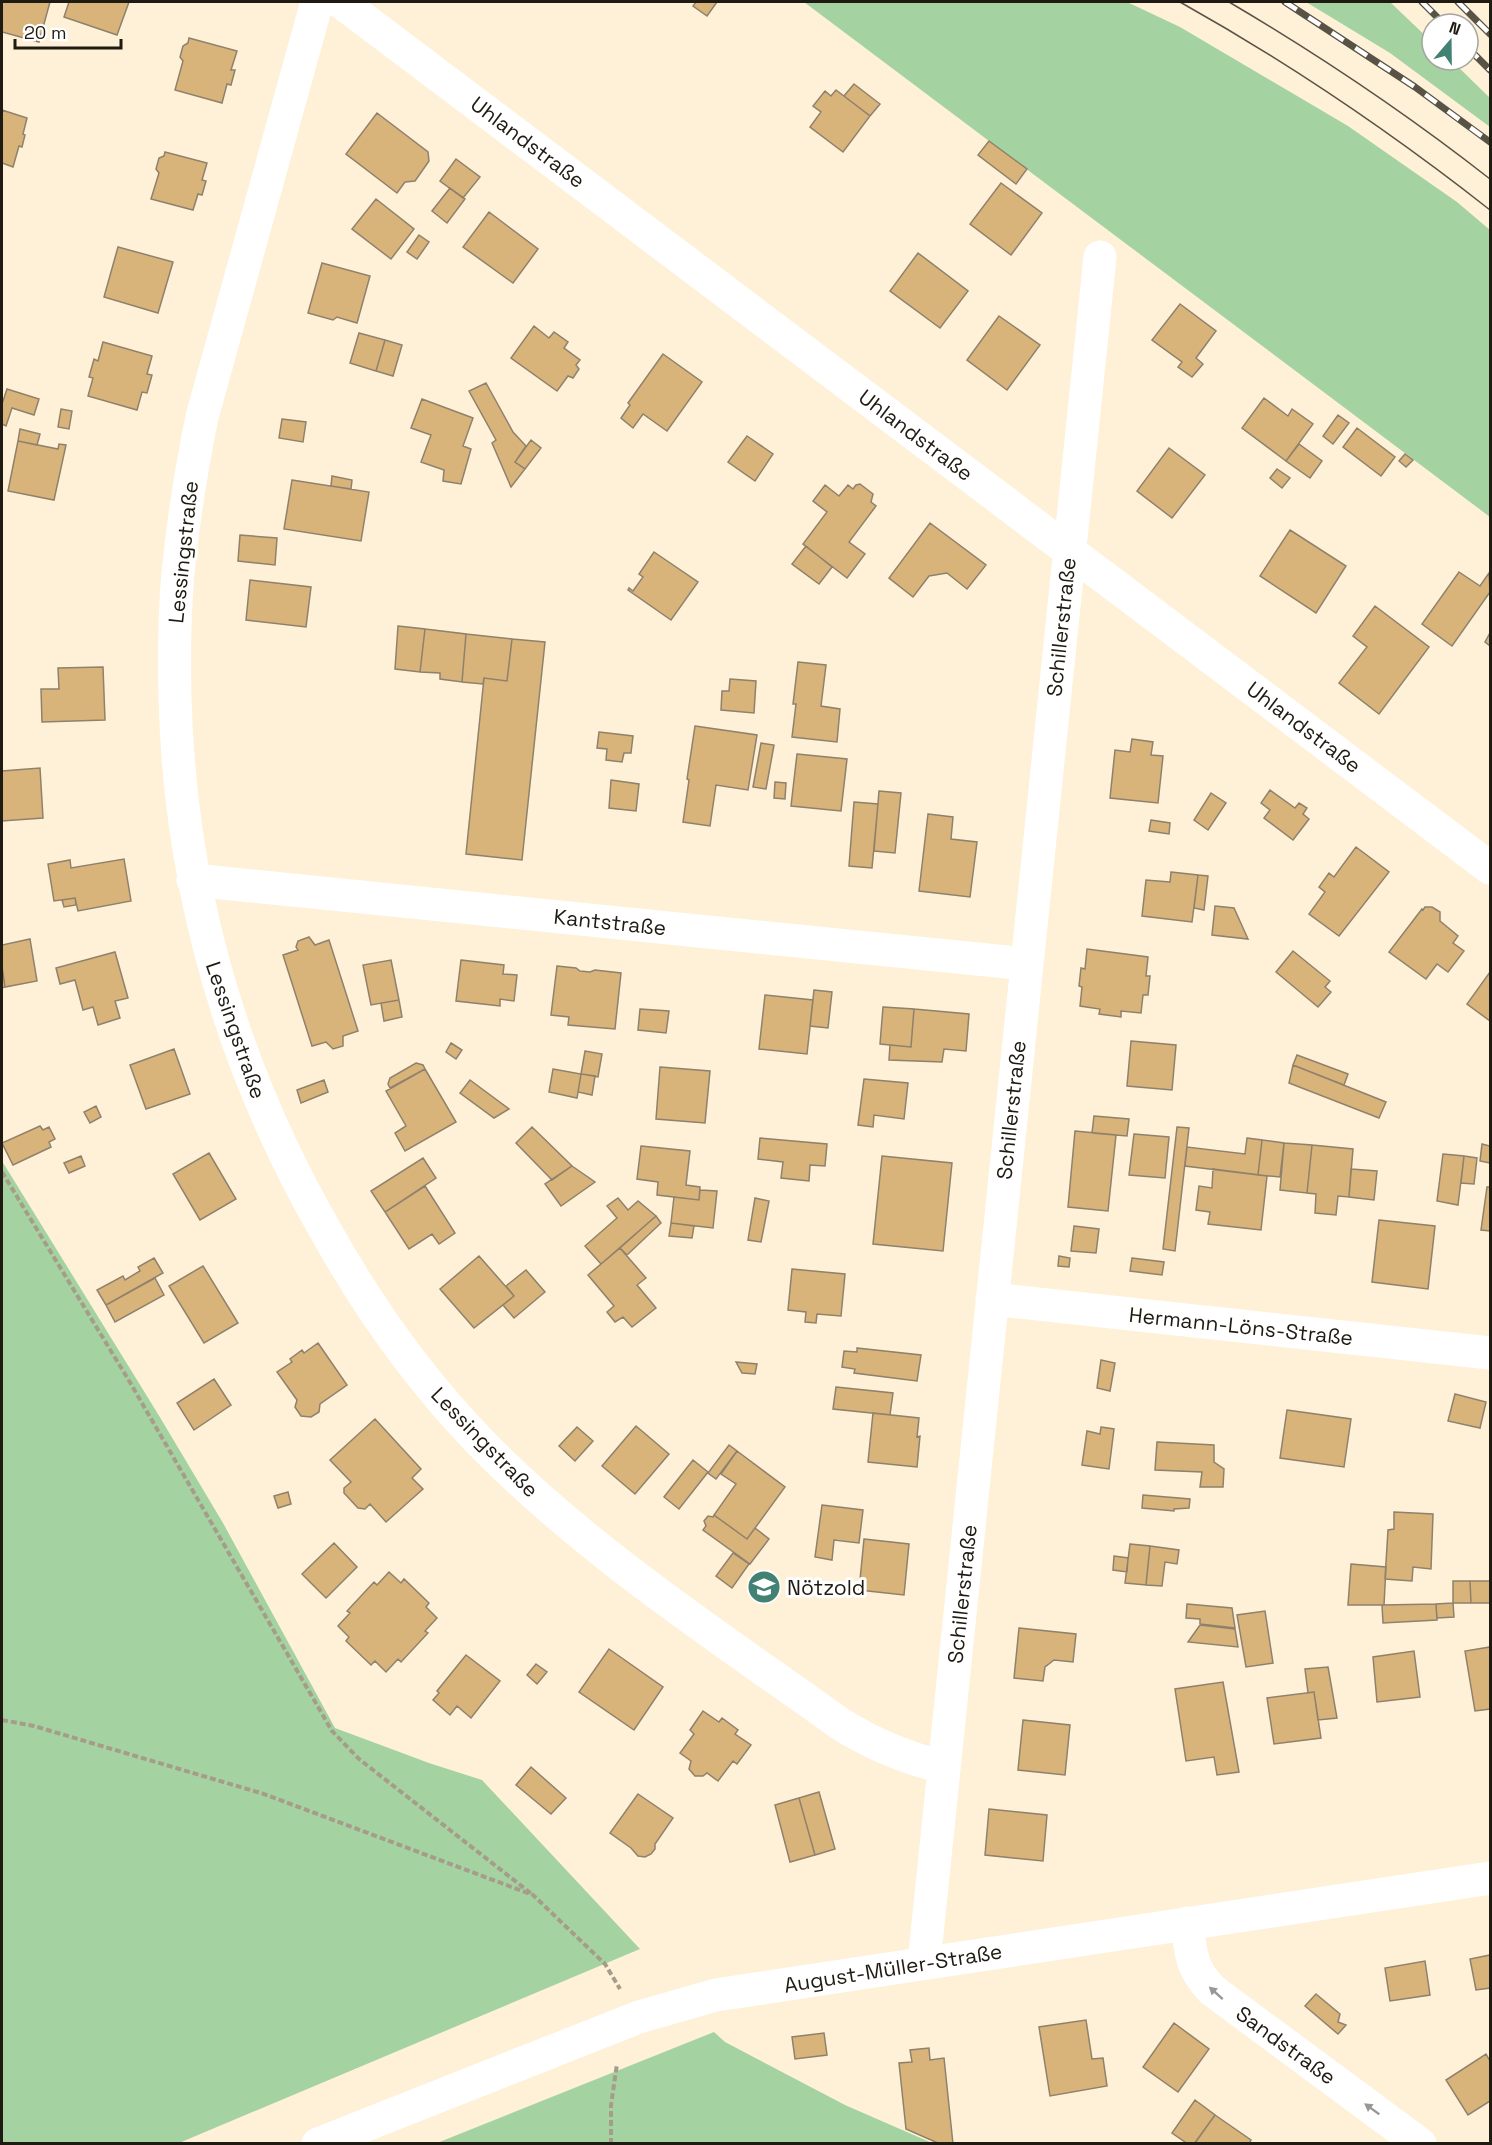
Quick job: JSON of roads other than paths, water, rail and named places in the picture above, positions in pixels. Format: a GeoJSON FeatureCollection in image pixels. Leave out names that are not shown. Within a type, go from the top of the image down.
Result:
{"type":"FeatureCollection","features":[{"type":"Feature","properties":{"kind":"street","name":"Lessingstraße"},"geometry":{"type":"LineString","coordinates":[[317,2],[202,417],[189,482],[178,567],[174,653],[176,737],[181,804],[193,880],[210,955],[229,1019],[274,1134],[349,1273],[431,1387],[479,1441],[530,1491],[589,1540],[651,1588],[839,1723],[864,1738],[916,1760],[944,1767]]}},
{"type":"Feature","properties":{"kind":"street","name":"Uhlandstraße"},"geometry":{"type":"LineString","coordinates":[[341,2],[1491,868]]}},
{"type":"Feature","properties":{"kind":"street","name":"Schillerstraße"},"geometry":{"type":"LineString","coordinates":[[924,1963],[1100,257]]}},
{"type":"Feature","properties":{"kind":"street","name":"Kantstraße"},"geometry":{"type":"LineString","coordinates":[[193,880],[1026,964]]}},
{"type":"Feature","properties":{"kind":"street","name":"Hermann-Löns-Straße"},"geometry":{"type":"LineString","coordinates":[[992,1299],[1491,1353]]}},
{"type":"Feature","properties":{"kind":"street","name":"August-Müller-Straße"},"geometry":{"type":"LineString","coordinates":[[318,2144],[639,2017],[716,1995],[1491,1878]]}},
{"type":"Feature","properties":{"kind":"street","name":"Sandstraße"},"geometry":{"type":"LineString","coordinates":[[1187,1923],[1194,1968],[1212,1990],[1420,2144]]}},
{"type":"Feature","properties":{"kind":"tram line"},"geometry":{"type":"LineString","coordinates":[[1180,2],[1261,49],[1339,100],[1490,210]]}},
{"type":"Feature","properties":{"kind":"tram line"},"geometry":{"type":"LineString","coordinates":[[1229,2],[1362,86],[1427,131],[1490,179]]}},
{"type":"Feature","properties":{"kind":"railway"},"geometry":{"type":"LineString","coordinates":[[1285,2],[1415,87],[1490,142]]}},
{"type":"Feature","properties":{"kind":"railway"},"geometry":{"type":"LineString","coordinates":[[1422,2],[1432,12]]}},
{"type":"Feature","properties":{"kind":"railway"},"geometry":{"type":"LineString","coordinates":[[1458,2],[1490,34]]}},
{"type":"Feature","properties":{"kind":"railway"},"geometry":{"type":"LineString","coordinates":[[1480,60],[1490,70]]}},
{"type":"Feature","properties":{"kind":"place","name":"Nötzold"},"geometry":{"type":"Point","coordinates":[764,1587]}}]}
